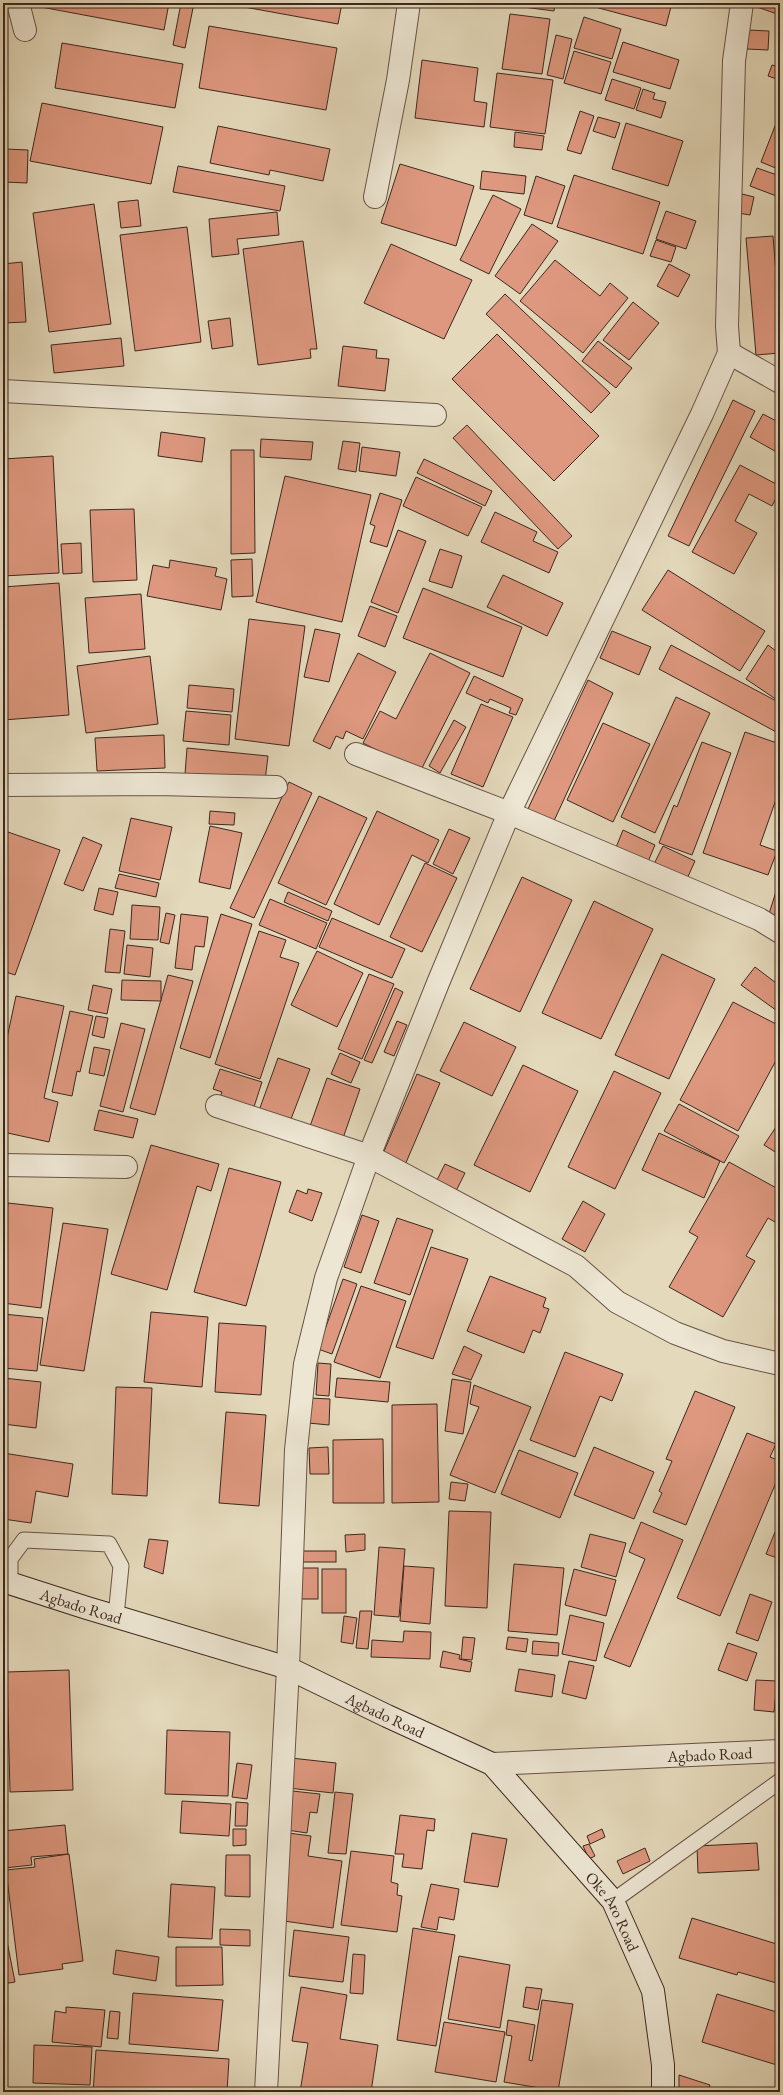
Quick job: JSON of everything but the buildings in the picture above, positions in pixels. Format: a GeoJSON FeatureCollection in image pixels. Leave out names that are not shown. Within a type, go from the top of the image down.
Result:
{"type":"FeatureCollection","features":[{"type":"Feature","properties":{"kind":"street"},"geometry":{"type":"LineString","coordinates":[[18,3],[25,30]]}},
{"type":"Feature","properties":{"kind":"street"},"geometry":{"type":"LineString","coordinates":[[375,197],[398,80],[409,3]]}},
{"type":"Feature","properties":{"kind":"street"},"geometry":{"type":"LineString","coordinates":[[266,2092],[288,1668],[296,1450],[305,1364],[326,1278],[369,1156],[438,983],[509,813],[702,414],[729,353],[727,326],[734,61],[742,3]]}},
{"type":"Feature","properties":{"kind":"street"},"geometry":{"type":"LineString","coordinates":[[729,353],[780,382]]}},
{"type":"Feature","properties":{"kind":"street"},"geometry":{"type":"LineString","coordinates":[[3,391],[435,415]]}},
{"type":"Feature","properties":{"kind":"street"},"geometry":{"type":"LineString","coordinates":[[356,754],[509,813],[759,919],[780,932]]}},
{"type":"Feature","properties":{"kind":"street"},"geometry":{"type":"LineString","coordinates":[[3,785],[159,784],[276,787]]}},
{"type":"Feature","properties":{"kind":"street"},"geometry":{"type":"LineString","coordinates":[[217,1106],[369,1156],[576,1266],[617,1302],[675,1333],[723,1351],[780,1364]]}},
{"type":"Feature","properties":{"kind":"street"},"geometry":{"type":"LineString","coordinates":[[3,1164],[126,1167]]}},
{"type":"Feature","properties":{"kind":"street","name":"Agbado Road"},"geometry":{"type":"LineString","coordinates":[[7,1582],[87,1608],[288,1668],[387,1716],[492,1764],[780,1750]]}},
{"type":"Feature","properties":{"kind":"street","name":"Oke Aro Road"},"geometry":{"type":"LineString","coordinates":[[492,1764],[613,1902],[653,1992],[664,2065],[663,2092]]}},
{"type":"Feature","properties":{"kind":"lane"},"geometry":{"type":"LineString","coordinates":[[7,1582],[10,1558],[24,1540],[109,1544],[121,1566],[116,1616]]}},
{"type":"Feature","properties":{"kind":"lane"},"geometry":{"type":"LineString","coordinates":[[613,1902],[780,1781]]}}]}
